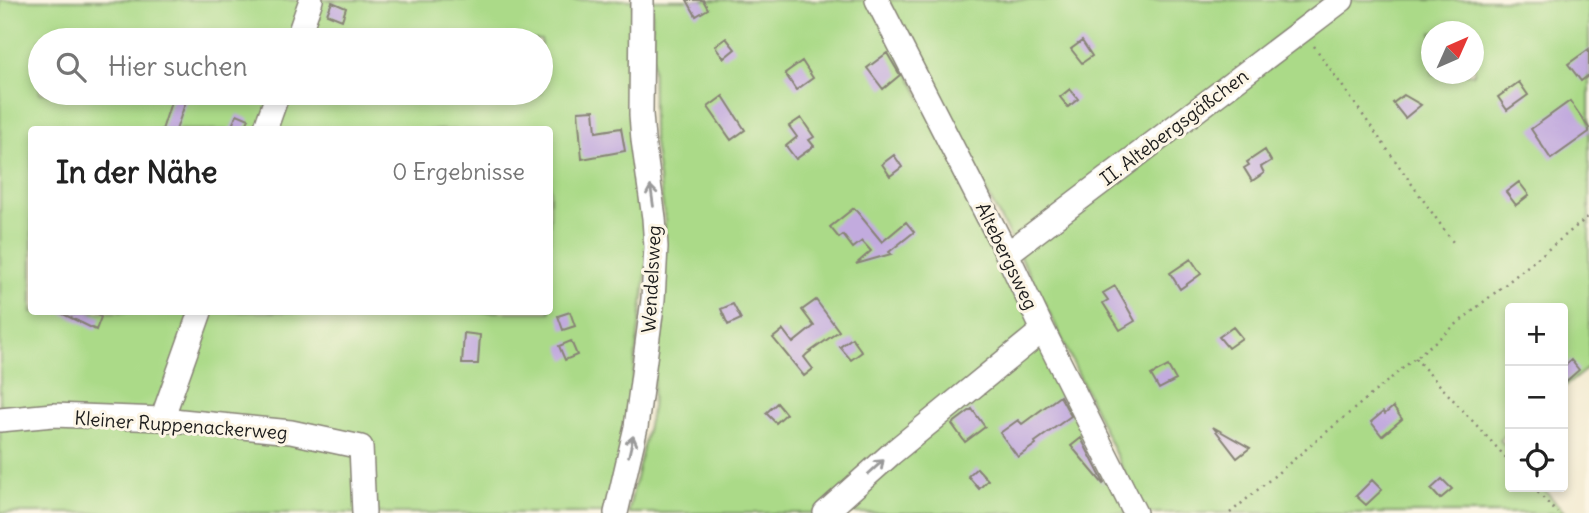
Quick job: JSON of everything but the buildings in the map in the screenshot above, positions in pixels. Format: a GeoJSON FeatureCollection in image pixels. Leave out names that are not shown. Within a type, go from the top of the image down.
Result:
{"type":"FeatureCollection","features":[{"type":"Feature","properties":{"kind":"street"},"geometry":{"type":"LineString","coordinates":[[301,28],[311,0]]}},
{"type":"Feature","properties":{"kind":"street","name":"Wendelsweg"},"geometry":{"type":"LineString","coordinates":[[616,513],[636,427],[653,299],[656,247],[641,114],[642,0]]}},
{"type":"Feature","properties":{"kind":"street","name":"Altebergsweg"},"geometry":{"type":"LineString","coordinates":[[877,0],[1135,513]]}},
{"type":"Feature","properties":{"kind":"street","name":"II. Altebergsgäßchen"},"geometry":{"type":"LineString","coordinates":[[1007,254],[1342,0]]}},
{"type":"Feature","properties":{"kind":"street"},"geometry":{"type":"LineString","coordinates":[[266,126],[274,105]]}},
{"type":"Feature","properties":{"kind":"street"},"geometry":{"type":"LineString","coordinates":[[162,419],[199,315]]}},
{"type":"Feature","properties":{"kind":"street"},"geometry":{"type":"LineString","coordinates":[[825,513],[891,454],[1043,330]]}},
{"type":"Feature","properties":{"kind":"street","name":"Kleiner Ruppenackerweg"},"geometry":{"type":"LineString","coordinates":[[0,420],[53,415],[162,419],[291,432],[362,447],[364,513]]}},
{"type":"Feature","properties":{"kind":"path"},"geometry":{"type":"LineString","coordinates":[[1302,30],[1455,245]]}},
{"type":"Feature","properties":{"kind":"path"},"geometry":{"type":"LineString","coordinates":[[1230,513],[1589,216]]}},
{"type":"Feature","properties":{"kind":"path"},"geometry":{"type":"LineString","coordinates":[[1415,358],[1505,457]]}},
{"type":"Feature","properties":{"kind":"path"},"geometry":{"type":"LineString","coordinates":[[1538,492],[1557,513]]}},
{"type":"Feature","properties":{"kind":"green space"},"geometry":{"type":"Polygon","coordinates":[[[0,0],[633,0],[649,216],[647,267],[626,430],[608,513],[0,513],[0,0]]]}},
{"type":"Feature","properties":{"kind":"green space"},"geometry":{"type":"Polygon","coordinates":[[[652,0],[871,0],[1135,513],[628,513],[652,408],[665,220],[653,137],[652,0]]]}},
{"type":"Feature","properties":{"kind":"green space"},"geometry":{"type":"Polygon","coordinates":[[[887,0],[1589,0],[1589,367],[1568,384],[1568,303],[1505,303],[1505,436],[1500,440],[1505,446],[1505,492],[1546,492],[1565,513],[1143,513],[1053,320],[887,0]]]}}]}
